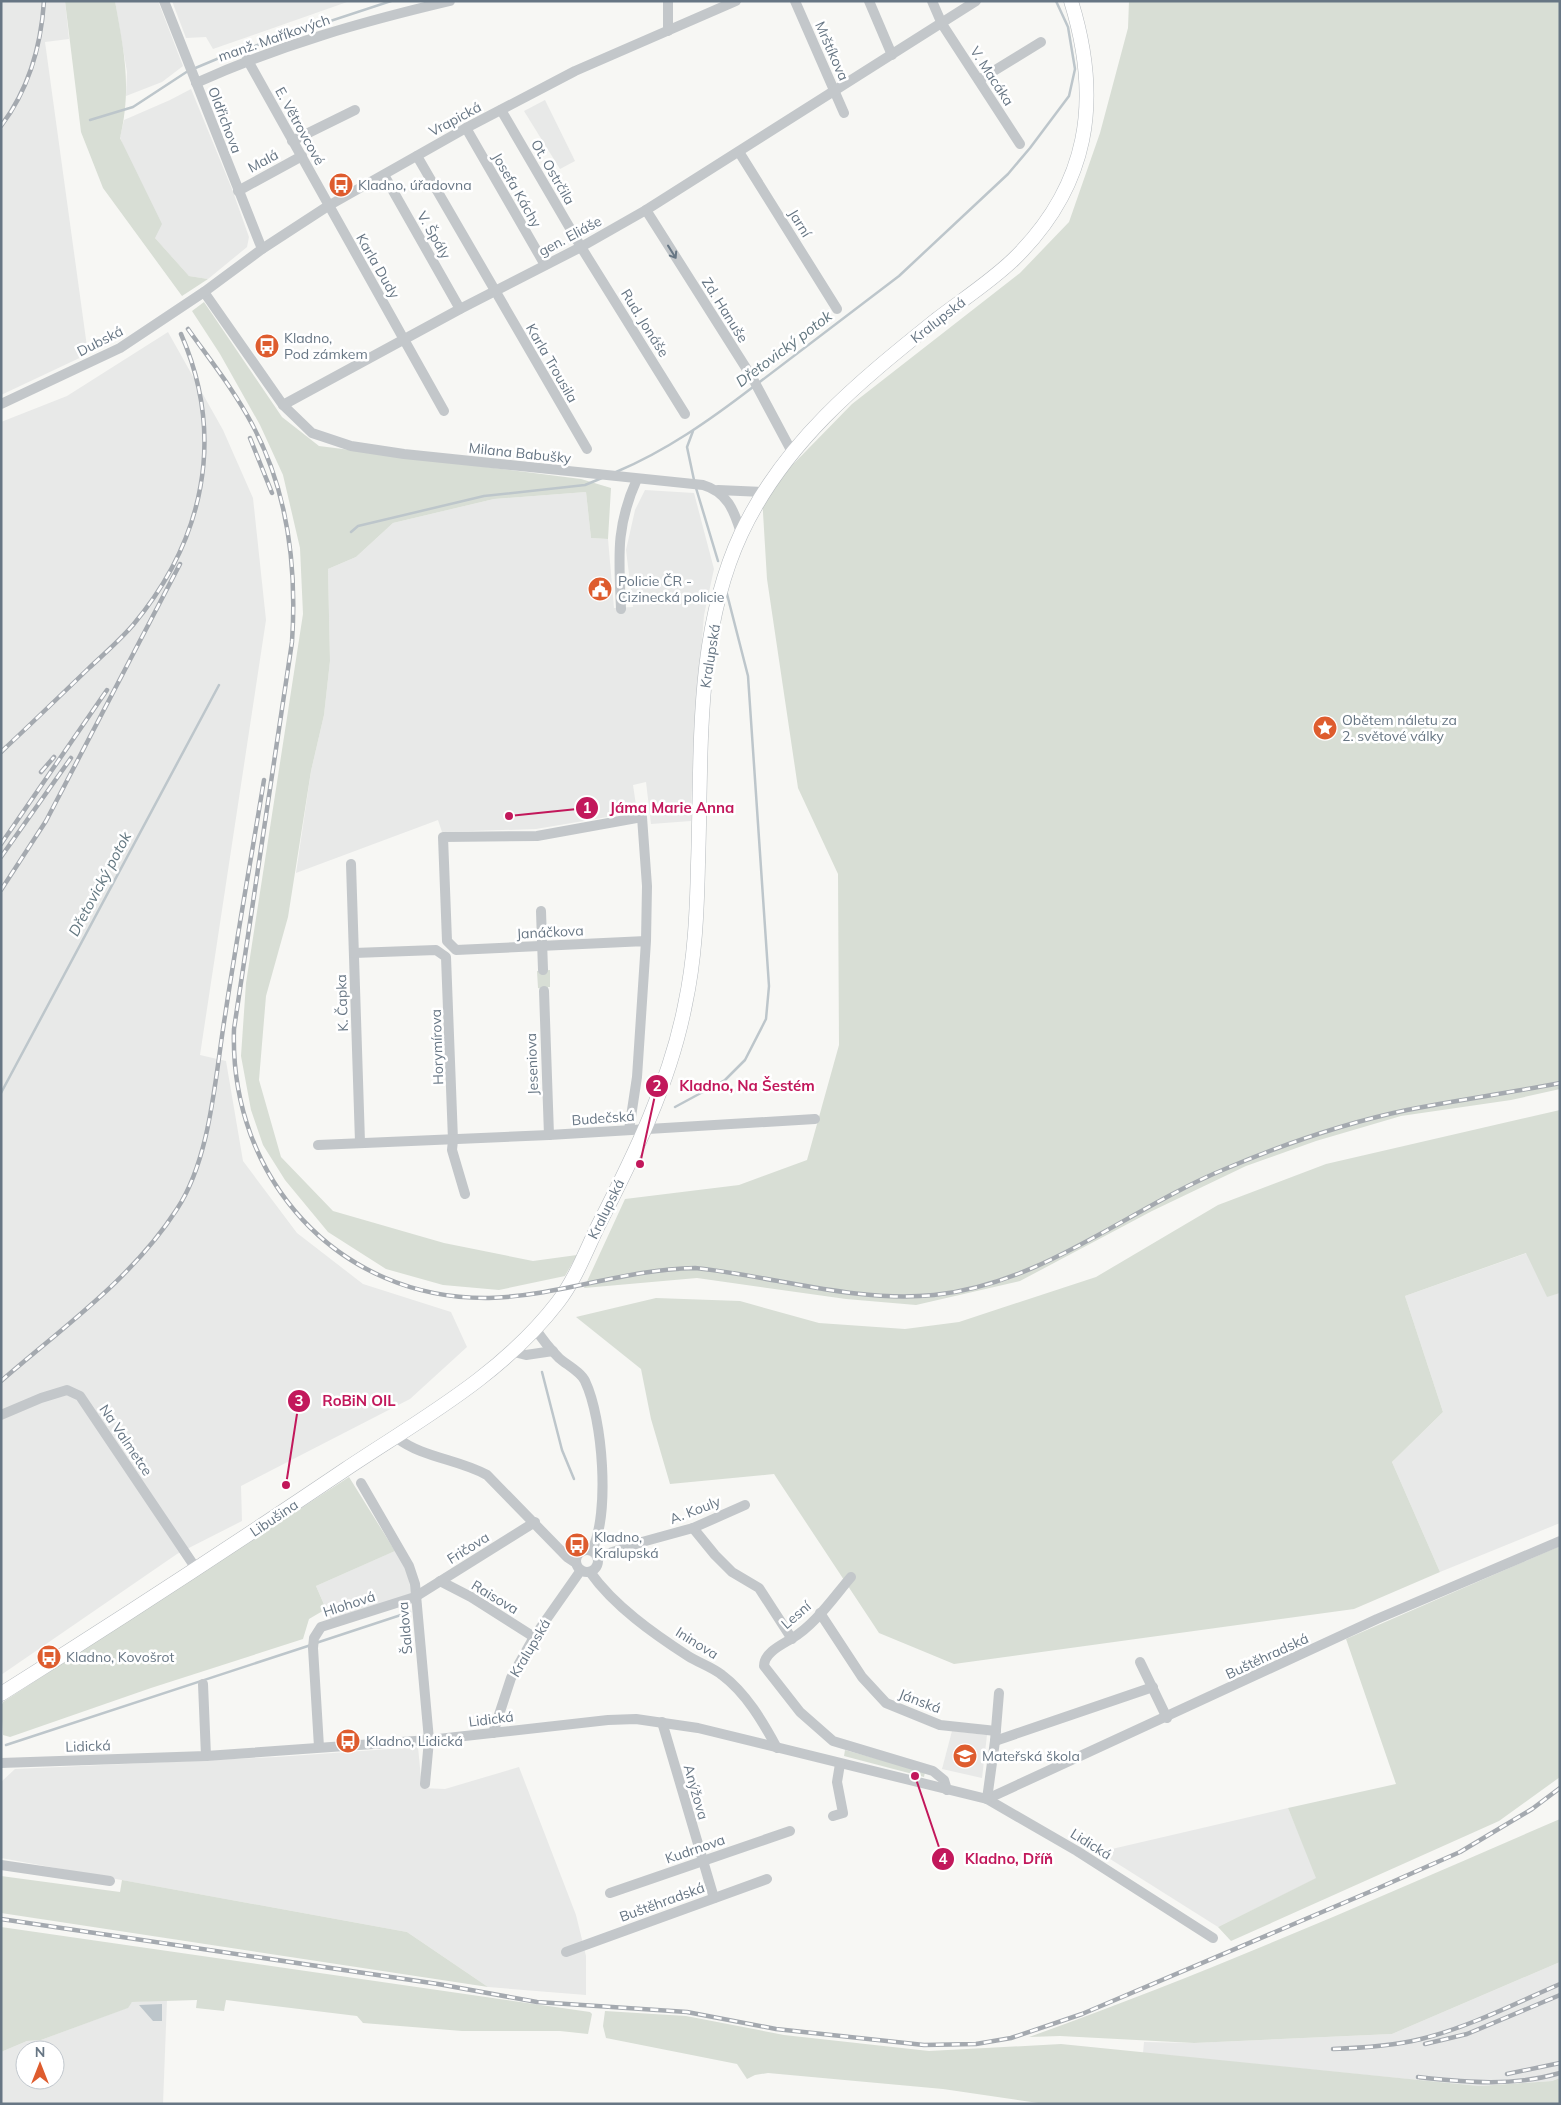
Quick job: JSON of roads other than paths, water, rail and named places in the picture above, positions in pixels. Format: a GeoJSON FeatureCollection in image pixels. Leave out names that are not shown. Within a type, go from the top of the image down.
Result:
{"type":"FeatureCollection","features":[{"type":"Feature","properties":{"kind":"main road","name":"Kralupská"},"geometry":{"type":"LineString","coordinates":[[535,1328],[562,1298],[618,1188],[636,1130],[663,1083],[686,1002],[695,937],[704,693],[721,590],[742,533],[762,492],[814,425],[866,378],[1010,263],[1053,214],[1073,172],[1081,146],[1087,104],[1084,49],[1071,1]]}},
{"type":"Feature","properties":{"kind":"main road","name":"Libušina"},"geometry":{"type":"LineString","coordinates":[[1,1694],[197,1570],[397,1438],[449,1402],[514,1352],[535,1328]]}},
{"type":"Feature","properties":{"kind":"street","name":"Oldřichova"},"geometry":{"type":"LineString","coordinates":[[164,1],[262,249]]}},
{"type":"Feature","properties":{"kind":"street","name":"manž. Maříkových"},"geometry":{"type":"LineString","coordinates":[[196,82],[247,59],[305,39],[450,1]]}},
{"type":"Feature","properties":{"kind":"street"},"geometry":{"type":"LineString","coordinates":[[668,1],[668,31]]}},
{"type":"Feature","properties":{"kind":"street","name":"Vrapická"},"geometry":{"type":"LineString","coordinates":[[204,292],[262,249],[328,206],[466,128],[574,71],[736,1]]}},
{"type":"Feature","properties":{"kind":"street","name":"Mrštíkova"},"geometry":{"type":"LineString","coordinates":[[795,1],[844,113]]}},
{"type":"Feature","properties":{"kind":"street"},"geometry":{"type":"LineString","coordinates":[[869,1],[892,55]]}},
{"type":"Feature","properties":{"kind":"street","name":"V. Macáka"},"geometry":{"type":"LineString","coordinates":[[932,1],[942,24],[1020,144]]}},
{"type":"Feature","properties":{"kind":"street","name":"gen. Eliáše"},"geometry":{"type":"LineString","coordinates":[[283,404],[494,291],[581,248],[739,152],[976,1]]}},
{"type":"Feature","properties":{"kind":"street"},"geometry":{"type":"LineString","coordinates":[[979,80],[1042,42]]}},
{"type":"Feature","properties":{"kind":"street","name":"E. Větrovcové"},"geometry":{"type":"LineString","coordinates":[[247,59],[328,206]]}},
{"type":"Feature","properties":{"kind":"street"},"geometry":{"type":"LineString","coordinates":[[292,141],[356,110]]}},
{"type":"Feature","properties":{"kind":"street","name":"Ot. Ostrčila"},"geometry":{"type":"LineString","coordinates":[[501,110],[581,248]]}},
{"type":"Feature","properties":{"kind":"street","name":"Josefa Káchy"},"geometry":{"type":"LineString","coordinates":[[466,128],[545,265]]}},
{"type":"Feature","properties":{"kind":"street","name":"Jarní"},"geometry":{"type":"LineString","coordinates":[[739,152],[837,309]]}},
{"type":"Feature","properties":{"kind":"street","name":"Malá"},"geometry":{"type":"LineString","coordinates":[[238,191],[302,156]]}},
{"type":"Feature","properties":{"kind":"street","name":"Karla Trousila"},"geometry":{"type":"LineString","coordinates":[[417,156],[587,449]]}},
{"type":"Feature","properties":{"kind":"street","name":"V. Špály"},"geometry":{"type":"LineString","coordinates":[[384,175],[460,309]]}},
{"type":"Feature","properties":{"kind":"street","name":"Karla Dudy"},"geometry":{"type":"LineString","coordinates":[[328,206],[444,411]]}},
{"type":"Feature","properties":{"kind":"street","name":"Zd. Hanuše"},"geometry":{"type":"LineString","coordinates":[[646,210],[760,390],[792,452]]}},
{"type":"Feature","properties":{"kind":"street","name":"Rud. Jonáše"},"geometry":{"type":"LineString","coordinates":[[581,248],[685,414]]}},
{"type":"Feature","properties":{"kind":"street"},"geometry":{"type":"LineString","coordinates":[[204,292],[283,404]]}},
{"type":"Feature","properties":{"kind":"street","name":"Dubská"},"geometry":{"type":"LineString","coordinates":[[1,404],[120,348],[204,292]]}},
{"type":"Feature","properties":{"kind":"street","name":"Milana Babušky"},"geometry":{"type":"LineString","coordinates":[[283,404],[312,433],[351,446],[624,478],[703,485],[718,490],[762,492]]}},
{"type":"Feature","properties":{"kind":"street"},"geometry":{"type":"LineString","coordinates":[[621,609],[618,543],[626,503],[637,479]]}},
{"type":"Feature","properties":{"kind":"street"},"geometry":{"type":"LineString","coordinates":[[718,490],[730,504],[742,533]]}},
{"type":"Feature","properties":{"kind":"street","name":"Kralupská"},"geometry":{"type":"LineString","coordinates":[[456,950],[448,942],[443,837],[538,836],[642,817],[647,886],[646,941],[637,1077],[636,1130]]}},
{"type":"Feature","properties":{"kind":"street","name":"K. Čapka"},"geometry":{"type":"LineString","coordinates":[[351,864],[360,1142]]}},
{"type":"Feature","properties":{"kind":"street"},"geometry":{"type":"LineString","coordinates":[[541,911],[543,970]]}},
{"type":"Feature","properties":{"kind":"street","name":"Janáčkova"},"geometry":{"type":"LineString","coordinates":[[456,950],[646,941]]}},
{"type":"Feature","properties":{"kind":"street","name":"Horymírova"},"geometry":{"type":"LineString","coordinates":[[354,953],[436,950],[445,954],[448,960],[454,1140]]}},
{"type":"Feature","properties":{"kind":"street","name":"Jeseniova"},"geometry":{"type":"LineString","coordinates":[[544,991],[549,1135]]}},
{"type":"Feature","properties":{"kind":"street","name":"Budečská"},"geometry":{"type":"LineString","coordinates":[[318,1145],[454,1140],[815,1119]]}},
{"type":"Feature","properties":{"kind":"street"},"geometry":{"type":"LineString","coordinates":[[454,1140],[452,1150],[465,1194]]}},
{"type":"Feature","properties":{"kind":"street"},"geometry":{"type":"LineString","coordinates":[[535,1328],[552,1351],[584,1379],[598,1421],[602,1474],[598,1538],[595,1554],[596,1567],[582,1568],[580,1552],[595,1554]]}},
{"type":"Feature","properties":{"kind":"street"},"geometry":{"type":"LineString","coordinates":[[514,1352],[526,1355],[552,1351]]}},
{"type":"Feature","properties":{"kind":"street","name":"Na Valmetce"},"geometry":{"type":"LineString","coordinates":[[1,1415],[41,1398],[67,1390],[80,1396],[197,1570]]}},
{"type":"Feature","properties":{"kind":"street","name":"Ininova"},"geometry":{"type":"LineString","coordinates":[[397,1438],[416,1449],[470,1466],[487,1475],[599,1585],[650,1629],[690,1657],[722,1675],[750,1703],[777,1748]]}},
{"type":"Feature","properties":{"kind":"street","name":"Šaldova"},"geometry":{"type":"LineString","coordinates":[[361,1483],[409,1566],[415,1584],[429,1740],[425,1784]]}},
{"type":"Feature","properties":{"kind":"street","name":"A. Kouly"},"geometry":{"type":"LineString","coordinates":[[595,1554],[693,1528],[745,1505]]}},
{"type":"Feature","properties":{"kind":"street","name":"Fričova"},"geometry":{"type":"LineString","coordinates":[[416,1597],[535,1522]]}},
{"type":"Feature","properties":{"kind":"street"},"geometry":{"type":"LineString","coordinates":[[693,1528],[732,1572],[759,1588],[792,1639]]}},
{"type":"Feature","properties":{"kind":"street","name":"Buštěhradská"},"geometry":{"type":"LineString","coordinates":[[987,1799],[1377,1619],[1560,1541]]}},
{"type":"Feature","properties":{"kind":"street","name":"Kralupská"},"geometry":{"type":"LineString","coordinates":[[493,1733],[511,1678],[534,1637],[582,1568]]}},
{"type":"Feature","properties":{"kind":"street","name":"Lesní"},"geometry":{"type":"LineString","coordinates":[[851,1577],[820,1612],[792,1639],[780,1645],[766,1658],[764,1666],[806,1718],[833,1741],[844,1746],[933,1771],[944,1780],[947,1790]]}},
{"type":"Feature","properties":{"kind":"street","name":"Raisova"},"geometry":{"type":"LineString","coordinates":[[440,1581],[471,1597],[534,1637]]}},
{"type":"Feature","properties":{"kind":"street","name":"Hlohová"},"geometry":{"type":"LineString","coordinates":[[319,1747],[314,1643],[321,1627],[328,1623],[416,1597]]}},
{"type":"Feature","properties":{"kind":"street","name":"Jánská"},"geometry":{"type":"LineString","coordinates":[[820,1612],[862,1677],[886,1703],[940,1724],[996,1736],[1153,1687]]}},
{"type":"Feature","properties":{"kind":"street"},"geometry":{"type":"LineString","coordinates":[[1140,1662],[1166,1718]]}},
{"type":"Feature","properties":{"kind":"street"},"geometry":{"type":"LineString","coordinates":[[203,1684],[206,1756]]}},
{"type":"Feature","properties":{"kind":"street"},"geometry":{"type":"LineString","coordinates":[[987,1799],[996,1736],[999,1693]]}},
{"type":"Feature","properties":{"kind":"street","name":"Lidická"},"geometry":{"type":"LineString","coordinates":[[7,1763],[206,1756],[429,1740],[608,1720],[636,1719],[662,1722],[698,1728],[987,1799],[1077,1851],[1213,1938]]}},
{"type":"Feature","properties":{"kind":"street","name":"Anýžova"},"geometry":{"type":"LineString","coordinates":[[662,1722],[714,1898]]}},
{"type":"Feature","properties":{"kind":"street"},"geometry":{"type":"LineString","coordinates":[[1,1753],[7,1763]]}},
{"type":"Feature","properties":{"kind":"street"},"geometry":{"type":"LineString","coordinates":[[833,1816],[843,1813],[837,1782],[840,1764]]}},
{"type":"Feature","properties":{"kind":"street","name":"Kudrnova"},"geometry":{"type":"LineString","coordinates":[[610,1893],[790,1831]]}},
{"type":"Feature","properties":{"kind":"street"},"geometry":{"type":"LineString","coordinates":[[1,1865],[110,1881]]}},
{"type":"Feature","properties":{"kind":"street","name":"Buštěhradská"},"geometry":{"type":"LineString","coordinates":[[566,1952],[767,1879]]}},
{"type":"Feature","properties":{"kind":"waterway"},"geometry":{"type":"LineString","coordinates":[[193,69],[224,56],[391,1]]}},
{"type":"Feature","properties":{"kind":"waterway","name":"Dřetovický potok"},"geometry":{"type":"LineString","coordinates":[[757,384],[899,276],[1008,174],[1030,148],[1069,96],[1075,69],[1068,27],[1056,1]]}},
{"type":"Feature","properties":{"kind":"waterway"},"geometry":{"type":"LineString","coordinates":[[90,120],[133,107],[188,71]]}},
{"type":"Feature","properties":{"kind":"waterway","name":"Dřetovický potok"},"geometry":{"type":"LineString","coordinates":[[616,472],[670,445],[753,387]]}},
{"type":"Feature","properties":{"kind":"waterway"},"geometry":{"type":"LineString","coordinates":[[693,431],[687,447],[694,480]]}},
{"type":"Feature","properties":{"kind":"waterway","name":"Dřetovický potok"},"geometry":{"type":"LineString","coordinates":[[351,532],[358,526],[484,496],[585,485],[602,478]]}},
{"type":"Feature","properties":{"kind":"waterway"},"geometry":{"type":"LineString","coordinates":[[696,488],[718,561]]}},
{"type":"Feature","properties":{"kind":"waterway"},"geometry":{"type":"LineString","coordinates":[[675,1107],[725,1080],[745,1060],[766,1019],[769,986],[748,676],[727,594]]}},
{"type":"Feature","properties":{"kind":"waterway","name":"Dřetovický potok"},"geometry":{"type":"LineString","coordinates":[[1,1093],[219,685]]}},
{"type":"Feature","properties":{"kind":"waterway"},"geometry":{"type":"LineString","coordinates":[[542,1372],[562,1450],[574,1479]]}},
{"type":"Feature","properties":{"kind":"waterway"},"geometry":{"type":"LineString","coordinates":[[316,1643],[410,1612]]}},
{"type":"Feature","properties":{"kind":"waterway"},"geometry":{"type":"LineString","coordinates":[[6,1745],[311,1645]]}},
{"type":"Feature","properties":{"kind":"railway"},"geometry":{"type":"LineString","coordinates":[[1,126],[19,97],[32,67],[40,35],[44,1]]}},
{"type":"Feature","properties":{"kind":"railway"},"geometry":{"type":"LineString","coordinates":[[188,329],[238,399],[264,450],[282,503],[291,558],[293,586],[292,642],[234,1029],[237,1083],[250,1134],[273,1180],[303,1220],[341,1253],[385,1278],[434,1293],[489,1298],[541,1293],[669,1269],[695,1268],[844,1292],[874,1295],[934,1295],[974,1288],[1012,1276],[1048,1261],[1189,1185],[1247,1160],[1315,1135],[1407,1110],[1560,1083]]}},
{"type":"Feature","properties":{"kind":"railway"},"geometry":{"type":"LineString","coordinates":[[1,752],[128,631],[157,592],[177,558],[191,523],[200,486],[204,449],[202,411],[195,373],[181,334]]}},
{"type":"Feature","properties":{"kind":"railway"},"geometry":{"type":"LineString","coordinates":[[250,438],[272,493]]}},
{"type":"Feature","properties":{"kind":"railway"},"geometry":{"type":"LineString","coordinates":[[1,890],[46,821],[180,564]]}},
{"type":"Feature","properties":{"kind":"railway"},"geometry":{"type":"LineString","coordinates":[[1,844],[107,690]]}},
{"type":"Feature","properties":{"kind":"railway"},"geometry":{"type":"LineString","coordinates":[[41,772],[54,757]]}},
{"type":"Feature","properties":{"kind":"railway"},"geometry":{"type":"LineString","coordinates":[[1,857],[71,758]]}},
{"type":"Feature","properties":{"kind":"railway"},"geometry":{"type":"LineString","coordinates":[[1,1381],[118,1280],[159,1234],[177,1209],[188,1188],[197,1165],[210,1116],[234,957],[264,780]]}},
{"type":"Feature","properties":{"kind":"railway"},"geometry":{"type":"LineString","coordinates":[[1,1919],[438,1984],[537,2002],[687,2012],[776,2029],[924,2045],[976,2044],[1011,2038],[1082,2014],[1374,1890],[1460,1852],[1532,1809],[1560,1788]]}},
{"type":"Feature","properties":{"kind":"railway"},"geometry":{"type":"LineString","coordinates":[[1333,2049],[1388,2045],[1439,2034],[1560,1984]]}},
{"type":"Feature","properties":{"kind":"railway"},"geometry":{"type":"LineString","coordinates":[[1425,2044],[1467,2034],[1560,1995]]}},
{"type":"Feature","properties":{"kind":"railway"},"geometry":{"type":"LineString","coordinates":[[1507,2074],[1560,2063]]}},
{"type":"Feature","properties":{"kind":"railway"},"geometry":{"type":"LineString","coordinates":[[1418,2077],[1471,2082],[1507,2082],[1560,2073]]}},
{"type":"Feature","properties":{"kind":"place","name":"Kladno, úřadovna"},"geometry":{"type":"Point","coordinates":[341,185]}},
{"type":"Feature","properties":{"kind":"place","name":"Kladno, Pod zámkem"},"geometry":{"type":"Point","coordinates":[267,346]}},
{"type":"Feature","properties":{"kind":"place","name":"Policie ČR - Cizinecká policie"},"geometry":{"type":"Point","coordinates":[600,589]}},
{"type":"Feature","properties":{"kind":"place","name":"Obětem náletu za 2. světové války"},"geometry":{"type":"Point","coordinates":[1325,728]}},
{"type":"Feature","properties":{"kind":"place","name":"Jáma Marie Anna"},"geometry":{"type":"Point","coordinates":[509,816]}},
{"type":"Feature","properties":{"kind":"place","name":"Kladno, Na Šestém"},"geometry":{"type":"Point","coordinates":[640,1164]}},
{"type":"Feature","properties":{"kind":"place","name":"RoBiN OIL"},"geometry":{"type":"Point","coordinates":[286,1485]}},
{"type":"Feature","properties":{"kind":"place","name":"Kladno, Kralupská"},"geometry":{"type":"Point","coordinates":[577,1545]}},
{"type":"Feature","properties":{"kind":"place","name":"Kladno, Kovošrot"},"geometry":{"type":"Point","coordinates":[49,1657]}},
{"type":"Feature","properties":{"kind":"place","name":"Kladno, Lidická"},"geometry":{"type":"Point","coordinates":[348,1741]}},
{"type":"Feature","properties":{"kind":"place","name":"Mateřská škola"},"geometry":{"type":"Point","coordinates":[965,1756]}},
{"type":"Feature","properties":{"kind":"place","name":"Kladno, Dříň"},"geometry":{"type":"Point","coordinates":[915,1776]}}]}
